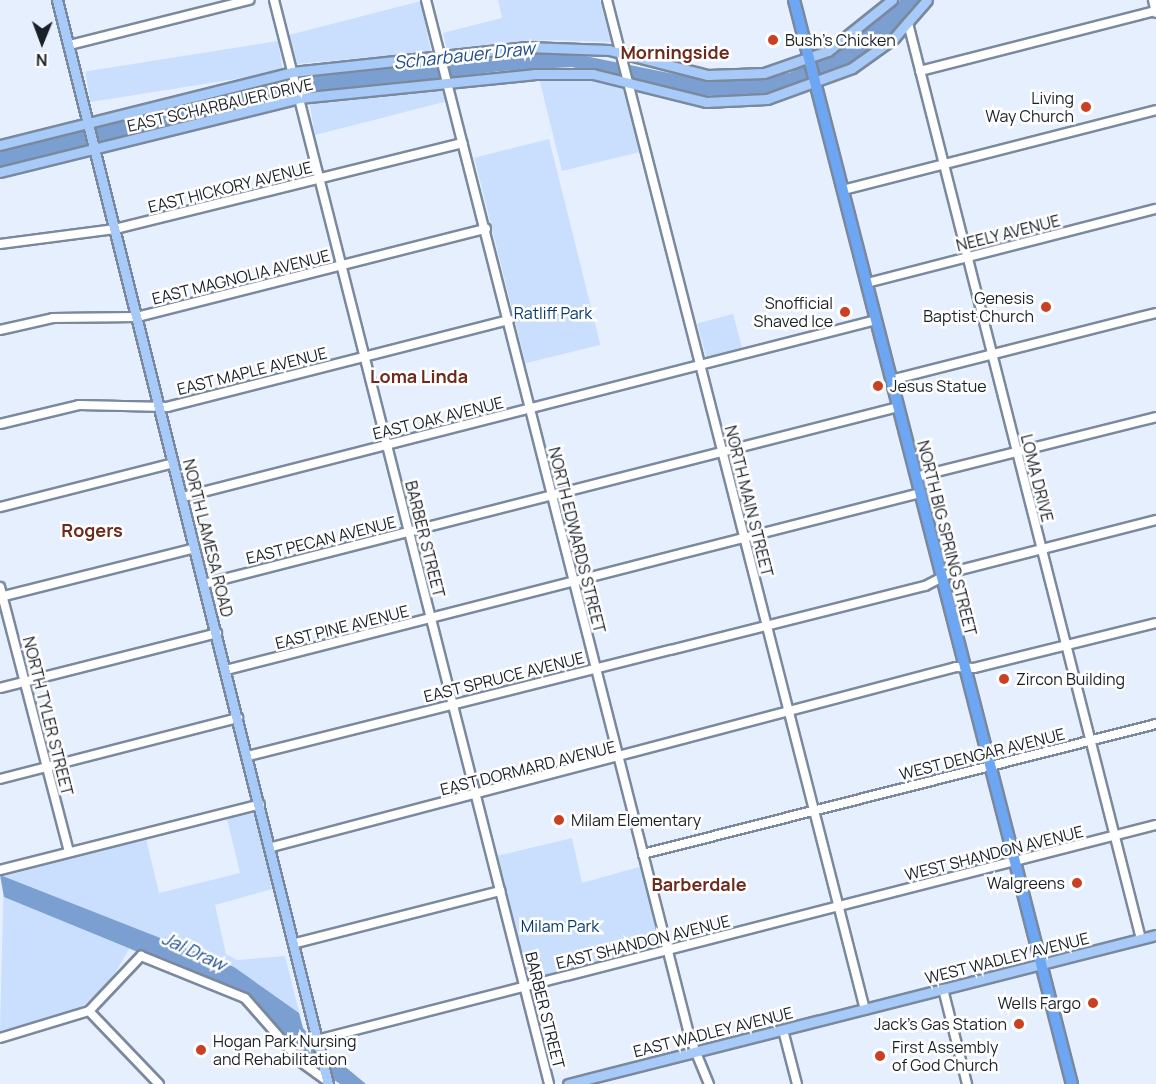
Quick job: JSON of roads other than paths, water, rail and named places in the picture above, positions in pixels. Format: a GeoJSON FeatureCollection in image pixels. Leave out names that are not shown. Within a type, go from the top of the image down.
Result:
{"type":"FeatureCollection","features":[{"type":"Feature","properties":{"kind":"highway","name":"NORTH BIG SPRING STREET"},"geometry":{"type":"LineString","coordinates":[[794,0],[1072,1084]]}},
{"type":"Feature","properties":{"kind":"main road","name":"NORTH LAMESA ROAD"},"geometry":{"type":"LineString","coordinates":[[57,0],[296,943],[327,1082]]}},
{"type":"Feature","properties":{"kind":"main road","name":"EAST SCHARBAUER DRIVE"},"geometry":{"type":"LineString","coordinates":[[0,145],[89,125],[292,72],[551,46],[620,53],[720,76],[764,73],[809,60],[854,35],[892,0]]}},
{"type":"Feature","properties":{"kind":"main road","name":"EAST SCHARBAUER DRIVE"},"geometry":{"type":"LineString","coordinates":[[0,172],[299,98],[558,72],[628,83],[727,103],[816,85],[862,62],[908,23],[927,0]]}},
{"type":"Feature","properties":{"kind":"main road","name":"WEST WADLEY AVENUE"},"geometry":{"type":"LineString","coordinates":[[865,1010],[1156,935]]}},
{"type":"Feature","properties":{"kind":"main road","name":"EAST WADLEY AVENUE"},"geometry":{"type":"LineString","coordinates":[[568,1084],[865,1010]]}},
{"type":"Feature","properties":{"kind":"street"},"geometry":{"type":"LineString","coordinates":[[69,45],[249,0]]}},
{"type":"Feature","properties":{"kind":"street","name":"BARBER STREET"},"geometry":{"type":"LineString","coordinates":[[274,0],[549,1084]]}},
{"type":"Feature","properties":{"kind":"street","name":"NORTH EDWARDS STREET"},"geometry":{"type":"LineString","coordinates":[[426,0],[667,949],[709,1084]]}},
{"type":"Feature","properties":{"kind":"street","name":"NORTH MAIN STREET"},"geometry":{"type":"LineString","coordinates":[[607,0],[865,1010]]}},
{"type":"Feature","properties":{"kind":"street"},"geometry":{"type":"LineString","coordinates":[[920,71],[1156,12],[1153,0]]}},
{"type":"Feature","properties":{"kind":"street","name":"LOMA DRIVE"},"geometry":{"type":"LineString","coordinates":[[908,23],[1142,939]]}},
{"type":"Feature","properties":{"kind":"street"},"geometry":{"type":"LineString","coordinates":[[843,190],[1156,110]]}},
{"type":"Feature","properties":{"kind":"street","name":"EAST HICKORY AVENUE"},"geometry":{"type":"LineString","coordinates":[[0,244],[116,229],[464,143]]}},
{"type":"Feature","properties":{"kind":"street","name":"NEELY AVENUE"},"geometry":{"type":"LineString","coordinates":[[867,283],[1156,209]]}},
{"type":"Feature","properties":{"kind":"street","name":"EAST MAGNOLIA AVENUE"},"geometry":{"type":"LineString","coordinates":[[0,330],[53,318],[137,317],[486,229]]}},
{"type":"Feature","properties":{"kind":"street"},"geometry":{"type":"LineString","coordinates":[[891,380],[1156,313]]}},
{"type":"Feature","properties":{"kind":"street","name":"EAST MAPLE AVENUE"},"geometry":{"type":"LineString","coordinates":[[0,424],[79,405],[160,408],[509,320]]}},
{"type":"Feature","properties":{"kind":"street","name":"EAST OAK AVENUE"},"geometry":{"type":"LineString","coordinates":[[183,497],[876,320]]}},
{"type":"Feature","properties":{"kind":"street","name":"EAST PECAN AVENUE"},"geometry":{"type":"LineString","coordinates":[[204,584],[898,407]]}},
{"type":"Feature","properties":{"kind":"street"},"geometry":{"type":"LineString","coordinates":[[916,477],[1156,417]]}},
{"type":"Feature","properties":{"kind":"street"},"geometry":{"type":"LineString","coordinates":[[0,507],[174,463]]}},
{"type":"Feature","properties":{"kind":"street","name":"EAST PINE AVENUE"},"geometry":{"type":"LineString","coordinates":[[226,670],[920,493]]}},
{"type":"Feature","properties":{"kind":"street","name":"EAST SPRUCE AVENUE"},"geometry":{"type":"LineString","coordinates":[[248,756],[925,586],[942,577],[1156,520]]}},
{"type":"Feature","properties":{"kind":"street"},"geometry":{"type":"LineString","coordinates":[[1,597],[195,548]]}},
{"type":"Feature","properties":{"kind":"street","name":"NORTH TYLER STREET"},"geometry":{"type":"LineString","coordinates":[[0,587],[69,852]]}},
{"type":"Feature","properties":{"kind":"street","name":"EAST DORMARD AVENUE"},"geometry":{"type":"LineString","coordinates":[[272,847],[619,759],[789,711],[1156,623]]}},
{"type":"Feature","properties":{"kind":"street"},"geometry":{"type":"LineString","coordinates":[[0,688],[217,633]]}},
{"type":"Feature","properties":{"kind":"street"},"geometry":{"type":"LineString","coordinates":[[0,779],[238,718]]}},
{"type":"Feature","properties":{"kind":"street","name":"WEST DENGAR AVENUE"},"geometry":{"type":"LineString","coordinates":[[643,854],[1156,724]]}},
{"type":"Feature","properties":{"kind":"street"},"geometry":{"type":"LineString","coordinates":[[0,870],[260,804]]}},
{"type":"Feature","properties":{"kind":"street","name":"WEST SHANDON AVENUE"},"geometry":{"type":"LineString","coordinates":[[838,906],[1156,825]]}},
{"type":"Feature","properties":{"kind":"street"},"geometry":{"type":"LineString","coordinates":[[296,943],[500,891]]}},
{"type":"Feature","properties":{"kind":"street","name":"EAST SHANDON AVENUE"},"geometry":{"type":"LineString","coordinates":[[316,1040],[838,906]]}},
{"type":"Feature","properties":{"kind":"street"},"geometry":{"type":"LineString","coordinates":[[0,1038],[89,1011],[141,956],[244,998],[302,1062],[327,1082]]}},
{"type":"Feature","properties":{"kind":"street"},"geometry":{"type":"LineString","coordinates":[[943,989],[967,1084]]}},
{"type":"Feature","properties":{"kind":"street"},"geometry":{"type":"LineString","coordinates":[[89,1011],[159,1084]]}},
{"type":"Feature","properties":{"kind":"street"},"geometry":{"type":"LineString","coordinates":[[783,1030],[796,1084]]}},
{"type":"Feature","properties":{"kind":"water"},"geometry":{"type":"Polygon","coordinates":[[[900,0],[922,0],[878,46],[845,67],[772,94],[696,96],[572,67],[502,71],[304,94],[0,167],[0,150],[300,78],[560,51],[704,80],[789,73],[851,43],[900,0]]]}},
{"type":"Feature","properties":{"kind":"water"},"geometry":{"type":"Polygon","coordinates":[[[0,875],[234,967],[299,1013],[303,1028],[314,1041],[366,1084],[340,1084],[308,1062],[259,1008],[236,992],[4,897],[0,875]]]}},
{"type":"Feature","properties":{"kind":"place","name":"Bush's Chicken"},"geometry":{"type":"Point","coordinates":[773,40]}},
{"type":"Feature","properties":{"kind":"place","name":"Living Way Church"},"geometry":{"type":"Point","coordinates":[1086,107]}},
{"type":"Feature","properties":{"kind":"place","name":"Genesis Baptist Church"},"geometry":{"type":"Point","coordinates":[1046,307]}},
{"type":"Feature","properties":{"kind":"place","name":"Snofficial Shaved Ice"},"geometry":{"type":"Point","coordinates":[845,312]}},
{"type":"Feature","properties":{"kind":"place","name":"Jesus Statue"},"geometry":{"type":"Point","coordinates":[878,386]}},
{"type":"Feature","properties":{"kind":"place","name":"Zircon Building"},"geometry":{"type":"Point","coordinates":[1004,679]}},
{"type":"Feature","properties":{"kind":"place","name":"Milam Elementary"},"geometry":{"type":"Point","coordinates":[559,820]}},
{"type":"Feature","properties":{"kind":"place","name":"Walgreens"},"geometry":{"type":"Point","coordinates":[1077,883]}},
{"type":"Feature","properties":{"kind":"place","name":"Wells Fargo"},"geometry":{"type":"Point","coordinates":[1093,1003]}},
{"type":"Feature","properties":{"kind":"place","name":"Jack's Gas Station"},"geometry":{"type":"Point","coordinates":[1019,1024]}},
{"type":"Feature","properties":{"kind":"place","name":"Hogan Park Nursing and Rehabilitation"},"geometry":{"type":"Point","coordinates":[201,1050]}},
{"type":"Feature","properties":{"kind":"place","name":"First Assembly of God Church"},"geometry":{"type":"Point","coordinates":[880,1056]}},
{"type":"Feature","properties":{"kind":"district","name":"Morningside"},"geometry":{"type":"Point","coordinates":[675,52]}},
{"type":"Feature","properties":{"kind":"district","name":"Loma Linda"},"geometry":{"type":"Point","coordinates":[419,376]}},
{"type":"Feature","properties":{"kind":"district","name":"Rogers"},"geometry":{"type":"Point","coordinates":[92,530]}},
{"type":"Feature","properties":{"kind":"district","name":"Barberdale"},"geometry":{"type":"Point","coordinates":[699,884]}},
{"type":"Feature","properties":{"kind":"water label","name":"Scharbauer Draw"},"geometry":{"type":"Point","coordinates":[464,55]}},
{"type":"Feature","properties":{"kind":"water label","name":"Jal Draw"},"geometry":{"type":"Point","coordinates":[194,951]}},
{"type":"Feature","properties":{"kind":"park label","name":"Ratliff Park"},"geometry":{"type":"Point","coordinates":[553,313]}},
{"type":"Feature","properties":{"kind":"park label","name":"Milam Park"},"geometry":{"type":"Point","coordinates":[560,926]}}]}
